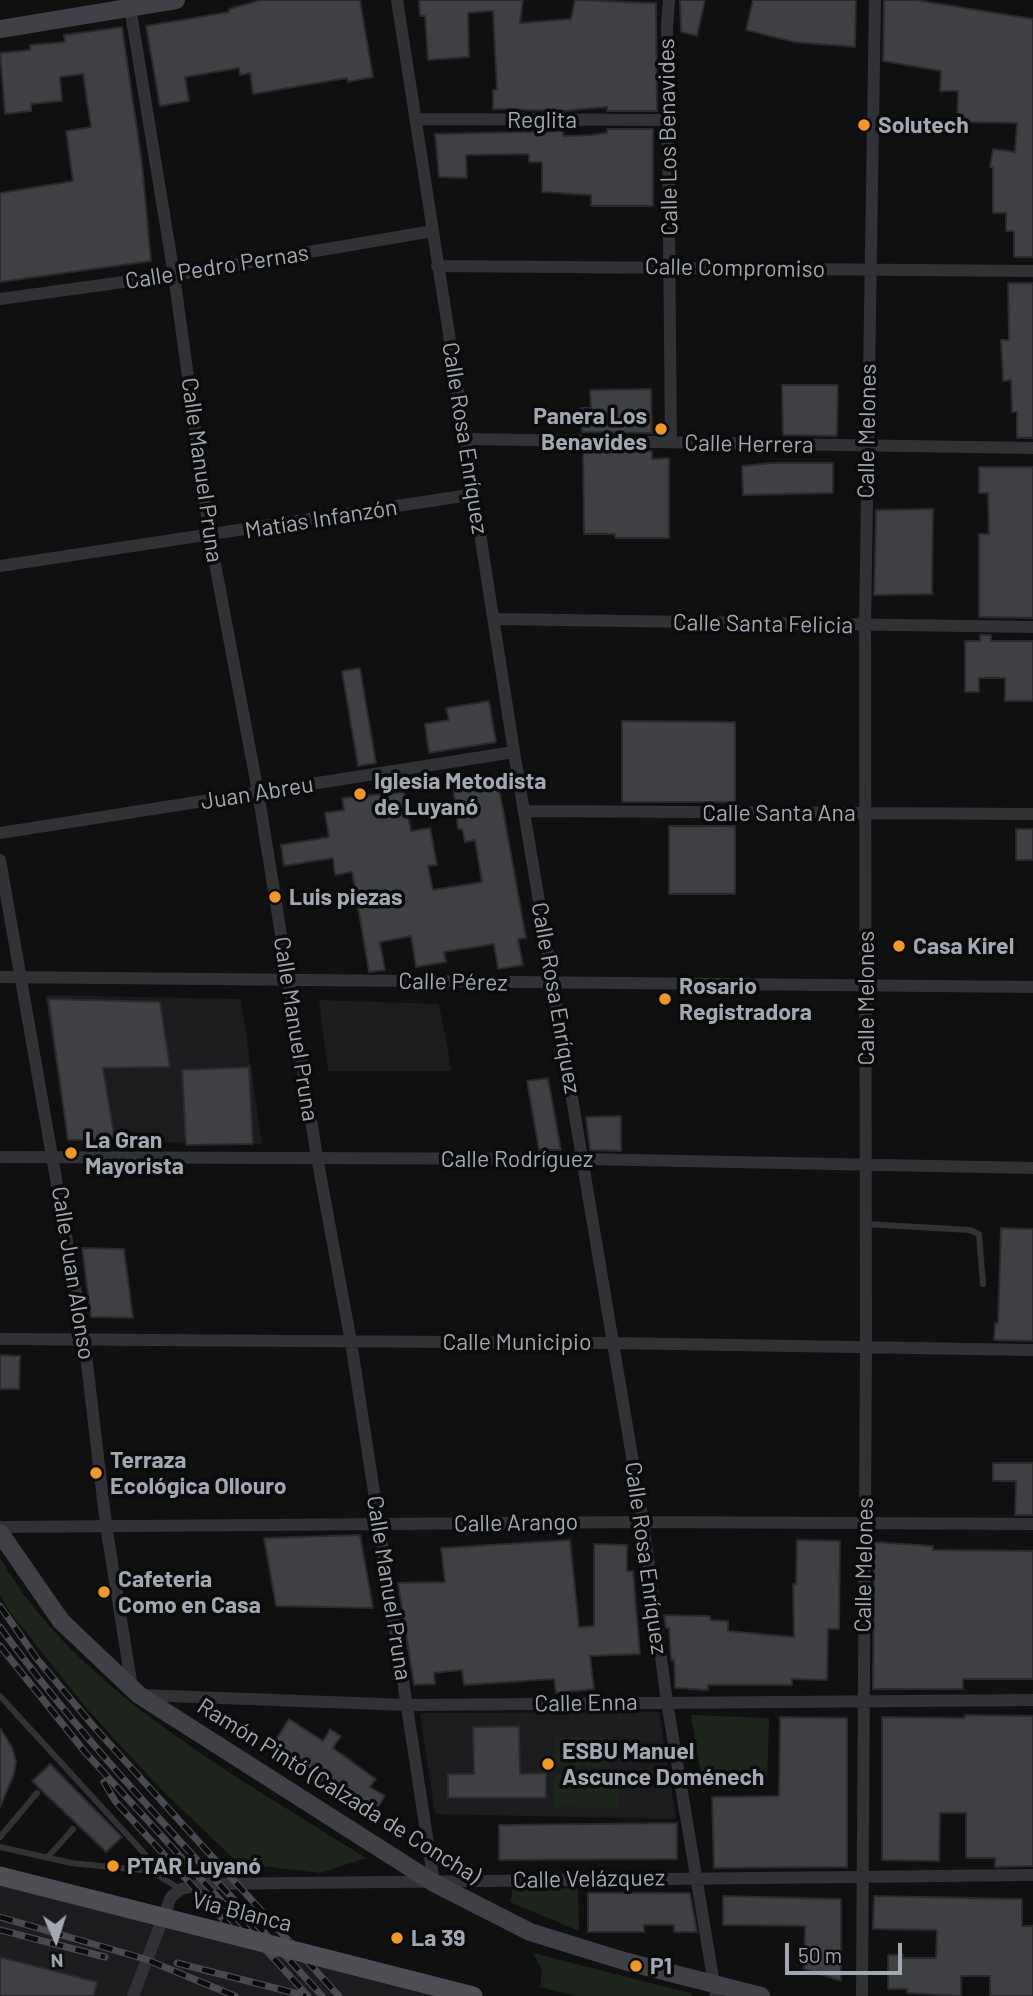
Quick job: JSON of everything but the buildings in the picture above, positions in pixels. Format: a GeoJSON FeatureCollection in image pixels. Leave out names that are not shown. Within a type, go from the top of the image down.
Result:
{"type":"FeatureCollection","features":[{"type":"Feature","properties":{"kind":"main road"},"geometry":{"type":"LineString","coordinates":[[0,29],[130,5],[176,0]]}},
{"type":"Feature","properties":{"kind":"main road","name":"Ramón Pintó (Calzada de Concha)"},"geometry":{"type":"LineString","coordinates":[[0,1533],[61,1620],[136,1692],[433,1884],[530,1932],[715,1990],[761,1996]]}},
{"type":"Feature","properties":{"kind":"main road","name":"Vía Blanca"},"geometry":{"type":"LineString","coordinates":[[0,1876],[473,1996]]}},
{"type":"Feature","properties":{"kind":"street","name":"Calle Rosa Enríquez"},"geometry":{"type":"LineString","coordinates":[[397,0],[465,439],[476,494],[514,752],[643,1522],[667,1702],[715,1990]]}},
{"type":"Feature","properties":{"kind":"street","name":"Calle Los Benavides"},"geometry":{"type":"LineString","coordinates":[[669,0],[671,442]]}},
{"type":"Feature","properties":{"kind":"street","name":"Calle Melones"},"geometry":{"type":"LineString","coordinates":[[862,1996],[866,1346],[864,626],[875,0]]}},
{"type":"Feature","properties":{"kind":"street","name":"Calle Manuel Pruna"},"geometry":{"type":"LineString","coordinates":[[130,5],[174,275],[210,537],[258,792],[317,1157],[351,1342],[433,1884]]}},
{"type":"Feature","properties":{"kind":"street","name":"Reglita"},"geometry":{"type":"LineString","coordinates":[[415,119],[668,120]]}},
{"type":"Feature","properties":{"kind":"street","name":"Calle Pedro Pernas"},"geometry":{"type":"LineString","coordinates":[[0,299],[174,275],[432,231]]}},
{"type":"Feature","properties":{"kind":"street","name":"Calle Compromiso"},"geometry":{"type":"LineString","coordinates":[[438,266],[1033,271]]}},
{"type":"Feature","properties":{"kind":"street","name":"Calle Herrera"},"geometry":{"type":"LineString","coordinates":[[465,439],[1033,448]]}},
{"type":"Feature","properties":{"kind":"street","name":"Matías Infanzón"},"geometry":{"type":"LineString","coordinates":[[0,566],[210,537],[476,494]]}},
{"type":"Feature","properties":{"kind":"street","name":"Calle Santa Felicia"},"geometry":{"type":"LineString","coordinates":[[494,619],[1033,627]]}},
{"type":"Feature","properties":{"kind":"street","name":"Juan Abreu"},"geometry":{"type":"LineString","coordinates":[[0,833],[514,752]]}},
{"type":"Feature","properties":{"kind":"street","name":"Calle Santa Ana"},"geometry":{"type":"LineString","coordinates":[[524,811],[1033,814]]}},
{"type":"Feature","properties":{"kind":"street","name":"Calle Juan Alonso"},"geometry":{"type":"LineString","coordinates":[[0,860],[85,1338],[106,1525],[136,1692]]}},
{"type":"Feature","properties":{"kind":"street","name":"Calle Pérez"},"geometry":{"type":"LineString","coordinates":[[0,977],[1033,987]]}},
{"type":"Feature","properties":{"kind":"street","name":"Calle Rodríguez"},"geometry":{"type":"LineString","coordinates":[[0,1157],[583,1159],[1033,1168]]}},
{"type":"Feature","properties":{"kind":"street","name":"Calle Municipio"},"geometry":{"type":"LineString","coordinates":[[0,1339],[612,1343],[1033,1350]]}},
{"type":"Feature","properties":{"kind":"street","name":"Calle Arango"},"geometry":{"type":"LineString","coordinates":[[0,1527],[643,1522],[1033,1524]]}},
{"type":"Feature","properties":{"kind":"street","name":"Calle Enna"},"geometry":{"type":"LineString","coordinates":[[136,1692],[408,1705],[1033,1700]]}},
{"type":"Feature","properties":{"kind":"street","name":"Calle Velázquez"},"geometry":{"type":"LineString","coordinates":[[181,1889],[238,1882],[433,1884],[697,1877],[1033,1875]]}},
{"type":"Feature","properties":{"kind":"street"},"geometry":{"type":"LineString","coordinates":[[133,1996],[171,1897],[181,1889]]}},
{"type":"Feature","properties":{"kind":"lane"},"geometry":{"type":"LineString","coordinates":[[865,1224],[970,1230],[979,1234],[983,1284]]}},
{"type":"Feature","properties":{"kind":"lane"},"geometry":{"type":"LineString","coordinates":[[0,1696],[153,1863],[151,1871]]}},
{"type":"Feature","properties":{"kind":"lane"},"geometry":{"type":"LineString","coordinates":[[0,1837],[37,1793]]}},
{"type":"Feature","properties":{"kind":"lane"},"geometry":{"type":"LineString","coordinates":[[47,1858],[73,1829]]}},
{"type":"Feature","properties":{"kind":"lane"},"geometry":{"type":"LineString","coordinates":[[0,1847],[47,1858],[151,1871],[181,1889]]}},
{"type":"Feature","properties":{"kind":"shaded area"},"geometry":{"type":"Polygon","coordinates":[[[45,995],[241,999],[262,1144],[68,1140],[45,995]]]}},
{"type":"Feature","properties":{"kind":"shaded area"},"geometry":{"type":"Polygon","coordinates":[[[319,1000],[439,1004],[452,1071],[328,1071],[319,1000]]]}},
{"type":"Feature","properties":{"kind":"shaded area"},"geometry":{"type":"Polygon","coordinates":[[[0,1557],[32,1605],[70,1648],[115,1689],[215,1762],[366,1858],[320,1873],[238,1863],[160,1788],[88,1710],[10,1612],[0,1595],[0,1557]]]}},
{"type":"Feature","properties":{"kind":"shaded area","name":"ESBU Manuel Ascunce Doménech"},"geometry":{"type":"Polygon","coordinates":[[[659,1712],[676,1819],[435,1814],[420,1713],[659,1712]]]}},
{"type":"Feature","properties":{"kind":"shaded area"},"geometry":{"type":"Polygon","coordinates":[[[691,1715],[769,1718],[767,1786],[703,1787],[691,1715]]]}},
{"type":"Feature","properties":{"kind":"shaded area"},"geometry":{"type":"Polygon","coordinates":[[[555,1737],[610,1737],[610,1767],[555,1766],[555,1737]]]}},
{"type":"Feature","properties":{"kind":"shaded area"},"geometry":{"type":"Polygon","coordinates":[[[554,1775],[619,1776],[618,1808],[553,1807],[554,1775]]]}},
{"type":"Feature","properties":{"kind":"shaded area"},"geometry":{"type":"Polygon","coordinates":[[[0,1882],[448,1996],[0,1996],[0,1882]]]}},
{"type":"Feature","properties":{"kind":"shaded area"},"geometry":{"type":"Polygon","coordinates":[[[578,1888],[579,1931],[510,1902],[513,1889],[578,1888]]]}},
{"type":"Feature","properties":{"kind":"shaded area"},"geometry":{"type":"Polygon","coordinates":[[[533,1953],[690,1993],[692,1996],[576,1996],[540,1987],[542,1970],[533,1953]]]}},
{"type":"Feature","properties":{"kind":"railway"},"geometry":{"type":"LineString","coordinates":[[0,1606],[37,1659],[95,1728],[339,1996]]}},
{"type":"Feature","properties":{"kind":"railway"},"geometry":{"type":"LineString","coordinates":[[0,1627],[37,1676],[156,1816],[322,1996]]}},
{"type":"Feature","properties":{"kind":"railway"},"geometry":{"type":"LineString","coordinates":[[0,1646],[85,1752],[308,1996]]}},
{"type":"Feature","properties":{"kind":"railway"},"geometry":{"type":"LineString","coordinates":[[104,1782],[115,1801],[230,1927]]}},
{"type":"Feature","properties":{"kind":"railway"},"geometry":{"type":"LineString","coordinates":[[0,1917],[145,1959],[235,1996]]}},
{"type":"Feature","properties":{"kind":"railway"},"geometry":{"type":"LineString","coordinates":[[0,1930],[105,1957]]}},
{"type":"Feature","properties":{"kind":"railway"},"geometry":{"type":"LineString","coordinates":[[177,1963],[306,1996]]}},
{"type":"Feature","properties":{"kind":"place","name":"Solutech"},"geometry":{"type":"Point","coordinates":[864,125]}},
{"type":"Feature","properties":{"kind":"place","name":"Panera Los Benavides"},"geometry":{"type":"Point","coordinates":[661,429]}},
{"type":"Feature","properties":{"kind":"place","name":"Iglesia Metodista de Luyanó"},"geometry":{"type":"Point","coordinates":[360,794]}},
{"type":"Feature","properties":{"kind":"place","name":"Luis piezas"},"geometry":{"type":"Point","coordinates":[275,897]}},
{"type":"Feature","properties":{"kind":"place","name":"Casa Kirel"},"geometry":{"type":"Point","coordinates":[899,946]}},
{"type":"Feature","properties":{"kind":"place","name":"Rosario Registradora"},"geometry":{"type":"Point","coordinates":[665,999]}},
{"type":"Feature","properties":{"kind":"place","name":"La Gran Mayorista"},"geometry":{"type":"Point","coordinates":[71,1153]}},
{"type":"Feature","properties":{"kind":"place","name":"Terraza Ecológica Ollouro"},"geometry":{"type":"Point","coordinates":[96,1473]}},
{"type":"Feature","properties":{"kind":"place","name":"Cafeteria Como en Casa"},"geometry":{"type":"Point","coordinates":[104,1592]}},
{"type":"Feature","properties":{"kind":"place","name":"ESBU Manuel Ascunce Doménech"},"geometry":{"type":"Point","coordinates":[548,1764]}},
{"type":"Feature","properties":{"kind":"place","name":"PTAR Luyanó"},"geometry":{"type":"Point","coordinates":[113,1866]}},
{"type":"Feature","properties":{"kind":"place","name":"La 39"},"geometry":{"type":"Point","coordinates":[397,1938]}},
{"type":"Feature","properties":{"kind":"place","name":"P1"},"geometry":{"type":"Point","coordinates":[636,1966]}}]}
